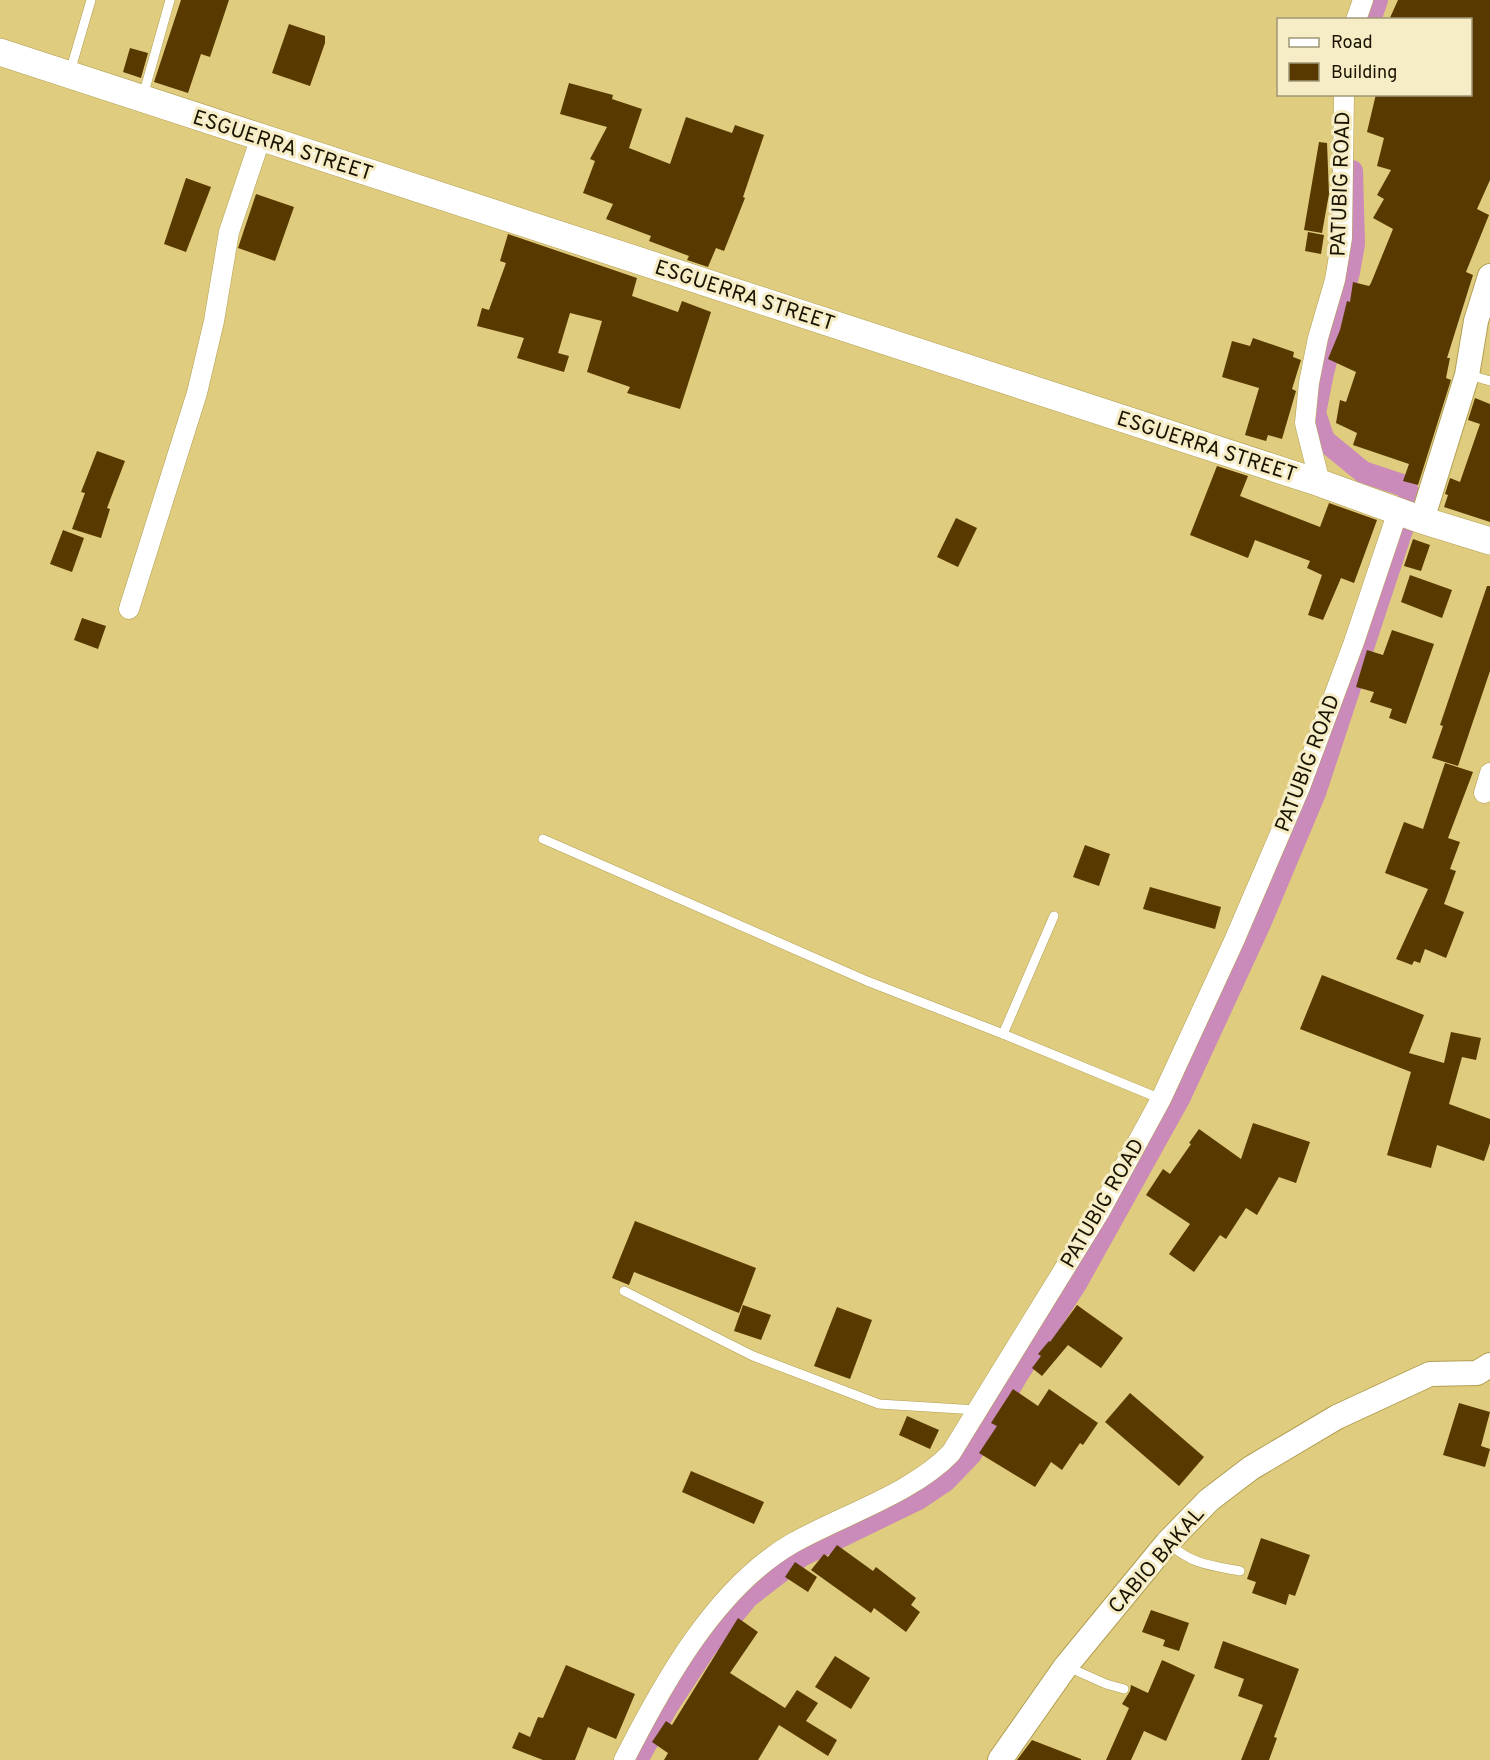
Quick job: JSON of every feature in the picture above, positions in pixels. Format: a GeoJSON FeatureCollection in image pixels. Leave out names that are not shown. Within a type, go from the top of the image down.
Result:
{"type":"FeatureCollection","features":[{"type":"Feature","properties":{"kind":"main road","name":"ESGUERRA STREET"},"geometry":{"type":"LineString","coordinates":[[0,52],[1320,483],[1490,541]]}},
{"type":"Feature","properties":{"kind":"street"},"geometry":{"type":"LineString","coordinates":[[1357,18],[1363,0]]}},
{"type":"Feature","properties":{"kind":"street","name":"PATUBIG ROAD"},"geometry":{"type":"LineString","coordinates":[[1320,483],[1305,423],[1309,383],[1318,338],[1335,280],[1342,238],[1344,96]]}},
{"type":"Feature","properties":{"kind":"street"},"geometry":{"type":"LineString","coordinates":[[129,609],[197,393],[214,321],[229,232],[261,137]]}},
{"type":"Feature","properties":{"kind":"street"},"geometry":{"type":"LineString","coordinates":[[1410,515],[1467,375],[1476,321],[1490,276]]}},
{"type":"Feature","properties":{"kind":"street","name":"PATUBIG ROAD"},"geometry":{"type":"LineString","coordinates":[[624,1760],[655,1700],[685,1652],[720,1608],[757,1568],[798,1540],[916,1481],[939,1466],[951,1452],[1100,1210],[1161,1099],[1234,941],[1300,787],[1354,642],[1410,515]]}},
{"type":"Feature","properties":{"kind":"street"},"geometry":{"type":"LineString","coordinates":[[1484,793],[1490,773]]}},
{"type":"Feature","properties":{"kind":"street","name":"CABIO BAKAL"},"geometry":{"type":"LineString","coordinates":[[1000,1760],[1066,1666],[1167,1543],[1209,1500],[1251,1468],[1337,1417],[1430,1374],[1485,1372]]}},
{"type":"Feature","properties":{"kind":"lane"},"geometry":{"type":"LineString","coordinates":[[69,75],[91,0]]}},
{"type":"Feature","properties":{"kind":"lane"},"geometry":{"type":"LineString","coordinates":[[142,99],[170,0]]}},
{"type":"Feature","properties":{"kind":"lane"},"geometry":{"type":"LineString","coordinates":[[1467,375],[1490,381]]}},
{"type":"Feature","properties":{"kind":"lane"},"geometry":{"type":"LineString","coordinates":[[543,839],[867,981],[1161,1099]]}},
{"type":"Feature","properties":{"kind":"lane"},"geometry":{"type":"LineString","coordinates":[[1003,1034],[1054,916]]}},
{"type":"Feature","properties":{"kind":"lane"},"geometry":{"type":"LineString","coordinates":[[624,1292],[753,1356],[879,1404],[977,1410]]}},
{"type":"Feature","properties":{"kind":"lane"},"geometry":{"type":"LineString","coordinates":[[1167,1543],[1185,1558],[1200,1564],[1240,1571]]}},
{"type":"Feature","properties":{"kind":"lane"},"geometry":{"type":"LineString","coordinates":[[1066,1666],[1106,1684],[1124,1689]]}},
{"type":"Feature","properties":{"kind":"building"},"geometry":{"type":"Polygon","coordinates":[[[181,0],[229,0],[210,57],[201,54],[188,93],[154,82],[181,0]]]}},
{"type":"Feature","properties":{"kind":"building"},"geometry":{"type":"Polygon","coordinates":[[[1398,0],[1490,0],[1490,180],[1477,209],[1489,215],[1466,272],[1473,275],[1447,358],[1450,358],[1446,378],[1451,380],[1418,485],[1403,481],[1409,464],[1353,445],[1357,433],[1336,423],[1340,400],[1346,402],[1356,372],[1328,359],[1340,330],[1347,301],[1350,302],[1353,282],[1369,286],[1393,229],[1373,218],[1384,199],[1377,195],[1391,170],[1377,166],[1384,138],[1367,132],[1376,96],[1472,96],[1472,18],[1390,18],[1398,0]]]}},
{"type":"Feature","properties":{"kind":"building"},"geometry":{"type":"Polygon","coordinates":[[[289,24],[325,36],[325,43],[310,86],[272,73],[289,24]]]}},
{"type":"Feature","properties":{"kind":"building"},"geometry":{"type":"Polygon","coordinates":[[[130,48],[148,53],[141,78],[123,72],[130,48]]]}},
{"type":"Feature","properties":{"kind":"building"},"geometry":{"type":"Polygon","coordinates":[[[569,83],[613,95],[612,99],[642,109],[629,148],[670,164],[686,117],[732,133],[735,125],[764,135],[743,197],[745,198],[724,251],[716,248],[708,267],[687,260],[689,256],[649,241],[651,236],[606,219],[613,204],[583,193],[595,161],[590,159],[607,127],[560,114],[569,83]]]}},
{"type":"Feature","properties":{"kind":"building"},"geometry":{"type":"Polygon","coordinates":[[[1319,142],[1327,143],[1329,194],[1322,233],[1304,230],[1319,142]]]}},
{"type":"Feature","properties":{"kind":"building"},"geometry":{"type":"Polygon","coordinates":[[[186,178],[211,187],[186,252],[164,244],[186,178]]]}},
{"type":"Feature","properties":{"kind":"building"},"geometry":{"type":"Polygon","coordinates":[[[256,194],[294,207],[275,261],[238,248],[256,194]]]}},
{"type":"Feature","properties":{"kind":"building"},"geometry":{"type":"Polygon","coordinates":[[[1308,232],[1324,235],[1321,254],[1305,251],[1308,232]]]}},
{"type":"Feature","properties":{"kind":"building"},"geometry":{"type":"Polygon","coordinates":[[[508,234],[637,278],[632,296],[678,312],[682,301],[711,312],[680,409],[627,393],[630,387],[587,372],[602,321],[570,313],[558,353],[569,356],[564,372],[517,358],[524,338],[477,326],[482,308],[489,310],[506,263],[500,261],[508,234]]]}},
{"type":"Feature","properties":{"kind":"building"},"geometry":{"type":"Polygon","coordinates":[[[1253,338],[1294,352],[1293,357],[1301,360],[1292,389],[1296,391],[1282,439],[1268,435],[1266,441],[1245,435],[1259,388],[1222,377],[1232,341],[1250,346],[1253,338]]]}},
{"type":"Feature","properties":{"kind":"building"},"geometry":{"type":"Polygon","coordinates":[[[1475,398],[1490,404],[1490,522],[1444,507],[1450,478],[1460,482],[1480,424],[1468,420],[1475,398]]]}},
{"type":"Feature","properties":{"kind":"building"},"geometry":{"type":"Polygon","coordinates":[[[97,451],[125,461],[107,508],[110,509],[101,538],[72,529],[85,493],[81,492],[97,451]]]}},
{"type":"Feature","properties":{"kind":"building"},"geometry":{"type":"Polygon","coordinates":[[[1217,466],[1248,476],[1240,496],[1320,527],[1329,503],[1377,520],[1354,583],[1341,578],[1323,620],[1308,615],[1322,575],[1307,568],[1310,561],[1255,540],[1248,558],[1190,535],[1217,466]]]}},
{"type":"Feature","properties":{"kind":"building"},"geometry":{"type":"Polygon","coordinates":[[[956,518],[977,528],[958,567],[937,557],[956,518]]]}},
{"type":"Feature","properties":{"kind":"building"},"geometry":{"type":"Polygon","coordinates":[[[63,530],[84,538],[72,572],[50,564],[63,530]]]}},
{"type":"Feature","properties":{"kind":"building"},"geometry":{"type":"Polygon","coordinates":[[[1413,539],[1430,545],[1421,571],[1404,566],[1413,539]]]}},
{"type":"Feature","properties":{"kind":"building"},"geometry":{"type":"Polygon","coordinates":[[[1410,575],[1452,590],[1442,618],[1401,602],[1410,575]]]}},
{"type":"Feature","properties":{"kind":"building"},"geometry":{"type":"Polygon","coordinates":[[[1487,586],[1490,586],[1490,671],[1458,766],[1432,758],[1443,726],[1440,725],[1487,586]]]}},
{"type":"Feature","properties":{"kind":"building"},"geometry":{"type":"Polygon","coordinates":[[[82,618],[106,626],[98,649],[74,640],[82,618]]]}},
{"type":"Feature","properties":{"kind":"building"},"geometry":{"type":"Polygon","coordinates":[[[1392,630],[1434,644],[1406,724],[1389,718],[1392,709],[1370,702],[1374,692],[1356,687],[1367,650],[1383,655],[1392,630]]]}},
{"type":"Feature","properties":{"kind":"building"},"geometry":{"type":"Polygon","coordinates":[[[1445,763],[1473,772],[1448,838],[1460,842],[1450,869],[1456,871],[1444,904],[1464,912],[1446,958],[1425,949],[1420,963],[1414,961],[1412,965],[1396,959],[1428,889],[1385,873],[1404,822],[1423,829],[1445,763]]]}},
{"type":"Feature","properties":{"kind":"building"},"geometry":{"type":"Polygon","coordinates":[[[1085,845],[1110,854],[1099,886],[1073,877],[1085,845]]]}},
{"type":"Feature","properties":{"kind":"building"},"geometry":{"type":"Polygon","coordinates":[[[1150,887],[1221,907],[1215,929],[1143,909],[1150,887]]]}},
{"type":"Feature","properties":{"kind":"building"},"geometry":{"type":"Polygon","coordinates":[[[1322,975],[1424,1015],[1409,1053],[1444,1063],[1451,1032],[1481,1038],[1476,1060],[1462,1057],[1449,1104],[1490,1119],[1490,1143],[1484,1161],[1437,1145],[1431,1168],[1387,1155],[1411,1072],[1300,1029],[1322,975]]]}},
{"type":"Feature","properties":{"kind":"building"},"geometry":{"type":"Polygon","coordinates":[[[1253,1123],[1310,1142],[1296,1183],[1279,1177],[1257,1215],[1246,1208],[1226,1239],[1220,1235],[1194,1272],[1169,1254],[1190,1224],[1146,1195],[1163,1169],[1170,1174],[1199,1129],[1241,1159],[1253,1123]]]}},
{"type":"Feature","properties":{"kind":"building"},"geometry":{"type":"Polygon","coordinates":[[[635,1221],[756,1268],[739,1313],[634,1272],[629,1285],[612,1278],[635,1221]]]}},
{"type":"Feature","properties":{"kind":"building"},"geometry":{"type":"Polygon","coordinates":[[[743,1305],[771,1315],[761,1340],[734,1331],[743,1305]]]}},
{"type":"Feature","properties":{"kind":"building"},"geometry":{"type":"Polygon","coordinates":[[[1077,1305],[1123,1338],[1101,1368],[1068,1345],[1042,1376],[1032,1368],[1041,1356],[1038,1354],[1050,1342],[1077,1305]]]}},
{"type":"Feature","properties":{"kind":"building"},"geometry":{"type":"Polygon","coordinates":[[[837,1307],[872,1320],[850,1379],[814,1366],[837,1307]]]}},
{"type":"Feature","properties":{"kind":"building"},"geometry":{"type":"Polygon","coordinates":[[[1013,1389],[1038,1406],[1049,1389],[1098,1423],[1083,1445],[1080,1443],[1062,1470],[1051,1462],[1035,1487],[979,1453],[997,1426],[991,1423],[1013,1389]]]}},
{"type":"Feature","properties":{"kind":"building"},"geometry":{"type":"Polygon","coordinates":[[[1130,1393],[1204,1457],[1179,1486],[1105,1422],[1130,1393]]]}},
{"type":"Feature","properties":{"kind":"building"},"geometry":{"type":"Polygon","coordinates":[[[1459,1403],[1490,1412],[1481,1446],[1490,1449],[1485,1467],[1443,1455],[1459,1403]]]}},
{"type":"Feature","properties":{"kind":"building"},"geometry":{"type":"Polygon","coordinates":[[[907,1416],[939,1430],[930,1449],[899,1435],[907,1416]]]}},
{"type":"Feature","properties":{"kind":"building"},"geometry":{"type":"Polygon","coordinates":[[[691,1471],[764,1502],[754,1524],[682,1492],[691,1471]]]}},
{"type":"Feature","properties":{"kind":"building"},"geometry":{"type":"Polygon","coordinates":[[[1261,1538],[1310,1555],[1295,1596],[1289,1594],[1286,1605],[1252,1593],[1256,1582],[1247,1579],[1261,1538]]]}},
{"type":"Feature","properties":{"kind":"building"},"geometry":{"type":"Polygon","coordinates":[[[837,1545],[873,1571],[876,1567],[916,1598],[911,1605],[920,1612],[906,1632],[874,1608],[871,1613],[811,1570],[824,1554],[828,1557],[837,1545]]]}},
{"type":"Feature","properties":{"kind":"building"},"geometry":{"type":"Polygon","coordinates":[[[795,1562],[817,1577],[808,1592],[785,1577],[795,1562]]]}},
{"type":"Feature","properties":{"kind":"building"},"geometry":{"type":"Polygon","coordinates":[[[1151,1610],[1189,1623],[1179,1651],[1163,1646],[1165,1640],[1142,1632],[1151,1610]]]}},
{"type":"Feature","properties":{"kind":"building"},"geometry":{"type":"Polygon","coordinates":[[[738,1618],[758,1632],[730,1673],[785,1708],[797,1690],[818,1703],[806,1721],[837,1740],[828,1756],[779,1725],[758,1760],[664,1760],[668,1753],[652,1742],[666,1721],[672,1725],[738,1618]]]}},
{"type":"Feature","properties":{"kind":"building"},"geometry":{"type":"Polygon","coordinates":[[[1223,1641],[1299,1669],[1274,1737],[1277,1738],[1269,1760],[1241,1760],[1263,1705],[1238,1696],[1244,1679],[1214,1668],[1223,1641]]]}},
{"type":"Feature","properties":{"kind":"building"},"geometry":{"type":"Polygon","coordinates":[[[835,1656],[870,1678],[851,1709],[815,1687],[835,1656]]]}},
{"type":"Feature","properties":{"kind":"building"},"geometry":{"type":"Polygon","coordinates":[[[1162,1660],[1195,1675],[1166,1741],[1144,1731],[1131,1760],[1106,1760],[1129,1708],[1122,1704],[1131,1685],[1148,1693],[1162,1660]]]}},
{"type":"Feature","properties":{"kind":"building"},"geometry":{"type":"Polygon","coordinates":[[[566,1665],[635,1694],[616,1739],[588,1727],[575,1760],[543,1760],[512,1748],[519,1732],[530,1737],[538,1717],[543,1718],[566,1665]]]}},
{"type":"Feature","properties":{"kind":"building"},"geometry":{"type":"Polygon","coordinates":[[[1032,1740],[1081,1759],[1081,1760],[1017,1760],[1032,1740]]]}},
{"type":"Feature","properties":{"kind":"waterway"},"geometry":{"type":"LineString","coordinates":[[1371,18],[1377,0]]}},
{"type":"Feature","properties":{"kind":"waterway"},"geometry":{"type":"LineString","coordinates":[[1352,171],[1354,244],[1315,413],[1324,440],[1363,472],[1405,486],[1411,497]]}},
{"type":"Feature","properties":{"kind":"waterway"},"geometry":{"type":"LineString","coordinates":[[637,1760],[667,1707],[705,1649],[748,1597],[801,1556],[918,1499],[945,1481],[971,1454],[1018,1374],[1077,1282],[1180,1097],[1259,926],[1315,793],[1404,524]]}}]}
